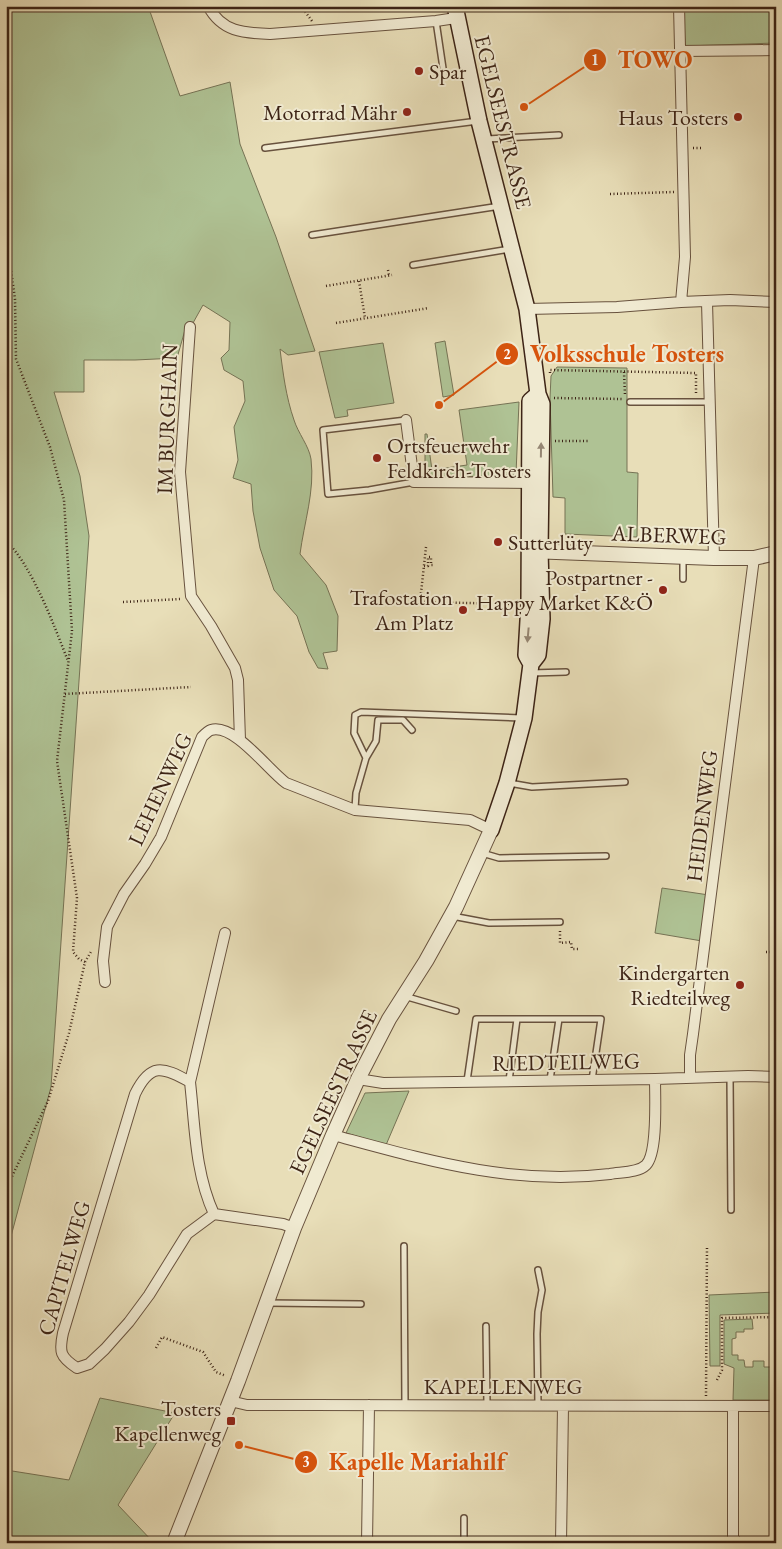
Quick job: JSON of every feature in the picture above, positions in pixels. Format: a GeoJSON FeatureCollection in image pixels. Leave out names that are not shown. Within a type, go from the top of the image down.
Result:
{"type":"FeatureCollection","features":[{"type":"Feature","properties":{"kind":"main road","name":"EGELSEESTRASSE"},"geometry":{"type":"LineString","coordinates":[[456,12],[479,121],[527,309],[544,396],[530,401],[535,483],[535,551],[542,620],[538,655],[531,668],[524,718],[507,782],[491,830]]}},
{"type":"Feature","properties":{"kind":"main road","name":"EGELSEESTRASSE"},"geometry":{"type":"LineString","coordinates":[[531,668],[526,656],[535,551]]}},
{"type":"Feature","properties":{"kind":"street"},"geometry":{"type":"LineString","coordinates":[[208,6],[215,19],[228,28],[249,33],[270,34],[436,21],[456,12]]}},
{"type":"Feature","properties":{"kind":"street"},"geometry":{"type":"LineString","coordinates":[[679,6],[685,257],[681,302]]}},
{"type":"Feature","properties":{"kind":"street"},"geometry":{"type":"LineString","coordinates":[[680,51],[776,50]]}},
{"type":"Feature","properties":{"kind":"street"},"geometry":{"type":"LineString","coordinates":[[527,309],[617,307],[730,300],[776,302]]}},
{"type":"Feature","properties":{"kind":"street"},"geometry":{"type":"LineString","coordinates":[[707,302],[714,558]]}},
{"type":"Feature","properties":{"kind":"street","name":"IM BURGHAIN"},"geometry":{"type":"LineString","coordinates":[[190,328],[180,472],[191,596],[235,668],[238,680],[240,740]]}},
{"type":"Feature","properties":{"kind":"street"},"geometry":{"type":"LineString","coordinates":[[406,420],[414,482],[535,483]]}},
{"type":"Feature","properties":{"kind":"street","name":"ALBERWEG"},"geometry":{"type":"LineString","coordinates":[[535,551],[683,558],[754,558],[776,553]]}},
{"type":"Feature","properties":{"kind":"street","name":"HEIDENWEG"},"geometry":{"type":"LineString","coordinates":[[690,1078],[690,1055],[754,558]]}},
{"type":"Feature","properties":{"kind":"street","name":"LEHENWEG"},"geometry":{"type":"LineString","coordinates":[[105,982],[103,961],[107,926],[124,894],[161,837],[202,737],[211,730],[226,730],[240,740],[276,776],[286,783],[356,810],[470,820],[491,830]]}},
{"type":"Feature","properties":{"kind":"street","name":"EGELSEESTRASSE"},"geometry":{"type":"LineString","coordinates":[[174,1543],[238,1381],[294,1228],[333,1135],[358,1079],[389,1020],[451,916],[491,830]]}},
{"type":"Feature","properties":{"kind":"street"},"geometry":{"type":"LineString","coordinates":[[225,933],[190,1082],[200,1171],[206,1197],[214,1214],[283,1224],[294,1228]]}},
{"type":"Feature","properties":{"kind":"street","name":"CAPITELWEG"},"geometry":{"type":"LineString","coordinates":[[190,1082],[168,1070],[160,1070],[147,1075],[135,1094],[63,1333],[60,1349],[65,1360],[77,1368],[89,1364],[105,1349],[129,1322],[149,1295],[187,1234],[214,1214]]}},
{"type":"Feature","properties":{"kind":"street","name":"RIEDTEILWEG"},"geometry":{"type":"LineString","coordinates":[[358,1079],[382,1083],[730,1076],[776,1077]]}},
{"type":"Feature","properties":{"kind":"street"},"geometry":{"type":"LineString","coordinates":[[333,1135],[427,1160],[504,1175],[560,1177],[599,1175],[636,1170],[646,1166],[649,1162],[655,1136],[655,1079]]}},
{"type":"Feature","properties":{"kind":"street","name":"KAPELLENWEG"},"geometry":{"type":"LineString","coordinates":[[230,1401],[247,1405],[776,1406]]}},
{"type":"Feature","properties":{"kind":"street"},"geometry":{"type":"LineString","coordinates":[[367,1543],[368,1405]]}},
{"type":"Feature","properties":{"kind":"street"},"geometry":{"type":"LineString","coordinates":[[562,1543],[563,1406]]}},
{"type":"Feature","properties":{"kind":"street"},"geometry":{"type":"LineString","coordinates":[[733,1406],[733,1537],[737,1543]]}},
{"type":"Feature","properties":{"kind":"lane"},"geometry":{"type":"LineString","coordinates":[[436,21],[444,76]]}},
{"type":"Feature","properties":{"kind":"lane"},"geometry":{"type":"LineString","coordinates":[[265,148],[479,121]]}},
{"type":"Feature","properties":{"kind":"lane"},"geometry":{"type":"LineString","coordinates":[[484,139],[559,136]]}},
{"type":"Feature","properties":{"kind":"lane"},"geometry":{"type":"LineString","coordinates":[[312,235],[501,206]]}},
{"type":"Feature","properties":{"kind":"lane"},"geometry":{"type":"LineString","coordinates":[[412,265],[512,248]]}},
{"type":"Feature","properties":{"kind":"lane"},"geometry":{"type":"LineString","coordinates":[[627,400],[710,402]]}},
{"type":"Feature","properties":{"kind":"lane"},"geometry":{"type":"LineString","coordinates":[[406,420],[323,430],[328,494],[370,490],[414,482]]}},
{"type":"Feature","properties":{"kind":"lane"},"geometry":{"type":"LineString","coordinates":[[683,558],[683,578]]}},
{"type":"Feature","properties":{"kind":"lane"},"geometry":{"type":"LineString","coordinates":[[531,668],[566,672]]}},
{"type":"Feature","properties":{"kind":"lane"},"geometry":{"type":"LineString","coordinates":[[366,758],[354,733],[355,715],[361,712],[524,718]]}},
{"type":"Feature","properties":{"kind":"lane"},"geometry":{"type":"LineString","coordinates":[[356,810],[356,793],[366,758],[376,741],[378,720],[402,720],[412,730]]}},
{"type":"Feature","properties":{"kind":"lane"},"geometry":{"type":"LineString","coordinates":[[507,782],[532,787],[626,782]]}},
{"type":"Feature","properties":{"kind":"lane"},"geometry":{"type":"LineString","coordinates":[[481,853],[499,858],[606,856]]}},
{"type":"Feature","properties":{"kind":"lane"},"geometry":{"type":"LineString","coordinates":[[451,916],[489,923],[560,922]]}},
{"type":"Feature","properties":{"kind":"lane"},"geometry":{"type":"LineString","coordinates":[[404,996],[456,1011]]}},
{"type":"Feature","properties":{"kind":"lane"},"geometry":{"type":"LineString","coordinates":[[466,1082],[476,1019],[601,1018],[592,1080]]}},
{"type":"Feature","properties":{"kind":"lane"},"geometry":{"type":"LineString","coordinates":[[509,1081],[517,1019]]}},
{"type":"Feature","properties":{"kind":"lane"},"geometry":{"type":"LineString","coordinates":[[550,1080],[559,1019]]}},
{"type":"Feature","properties":{"kind":"lane"},"geometry":{"type":"LineString","coordinates":[[730,1076],[731,1210]]}},
{"type":"Feature","properties":{"kind":"lane"},"geometry":{"type":"LineString","coordinates":[[404,1246],[405,1405]]}},
{"type":"Feature","properties":{"kind":"lane"},"geometry":{"type":"LineString","coordinates":[[538,1270],[542,1290],[537,1334],[538,1406]]}},
{"type":"Feature","properties":{"kind":"lane"},"geometry":{"type":"LineString","coordinates":[[267,1303],[361,1304]]}},
{"type":"Feature","properties":{"kind":"lane"},"geometry":{"type":"LineString","coordinates":[[486,1326],[487,1406]]}},
{"type":"Feature","properties":{"kind":"lane"},"geometry":{"type":"LineString","coordinates":[[464,1518],[464,1543]]}},
{"type":"Feature","properties":{"kind":"path"},"geometry":{"type":"LineString","coordinates":[[301,6],[319,30]]}},
{"type":"Feature","properties":{"kind":"path"},"geometry":{"type":"LineString","coordinates":[[610,194],[683,192]]}},
{"type":"Feature","properties":{"kind":"path"},"geometry":{"type":"LineString","coordinates":[[6,233],[15,299],[16,359],[50,447],[64,500],[72,632],[57,761],[77,898],[73,952],[79,959],[85,962]]}},
{"type":"Feature","properties":{"kind":"path"},"geometry":{"type":"LineString","coordinates":[[326,286],[390,276],[388,270]]}},
{"type":"Feature","properties":{"kind":"path"},"geometry":{"type":"LineString","coordinates":[[359,280],[365,318]]}},
{"type":"Feature","properties":{"kind":"path"},"geometry":{"type":"LineString","coordinates":[[336,323],[429,308]]}},
{"type":"Feature","properties":{"kind":"path"},"geometry":{"type":"LineString","coordinates":[[550,379],[550,370],[696,373],[696,402]]}},
{"type":"Feature","properties":{"kind":"path"},"geometry":{"type":"LineString","coordinates":[[544,396],[627,400],[624,372]]}},
{"type":"Feature","properties":{"kind":"path"},"geometry":{"type":"LineString","coordinates":[[550,441],[590,441]]}},
{"type":"Feature","properties":{"kind":"path"},"geometry":{"type":"LineString","coordinates":[[6,541],[16,550],[33,582],[68,662]]}},
{"type":"Feature","properties":{"kind":"path"},"geometry":{"type":"LineString","coordinates":[[426,547],[420,602],[529,604]]}},
{"type":"Feature","properties":{"kind":"path"},"geometry":{"type":"LineString","coordinates":[[424,566],[428,566],[428,557],[431,557],[431,565],[433,565]]}},
{"type":"Feature","properties":{"kind":"path"},"geometry":{"type":"LineString","coordinates":[[123,602],[185,599],[191,596]]}},
{"type":"Feature","properties":{"kind":"path"},"geometry":{"type":"LineString","coordinates":[[65,694],[191,687]]}},
{"type":"Feature","properties":{"kind":"path"},"geometry":{"type":"LineString","coordinates":[[560,922],[560,943],[571,942],[572,949],[579,949]]}},
{"type":"Feature","properties":{"kind":"path"},"geometry":{"type":"LineString","coordinates":[[6,1189],[48,1101],[69,1033],[85,962],[94,948]]}},
{"type":"Feature","properties":{"kind":"path"},"geometry":{"type":"LineString","coordinates":[[766,952],[776,952]]}},
{"type":"Feature","properties":{"kind":"path"},"geometry":{"type":"LineString","coordinates":[[706,1405],[707,1246]]}},
{"type":"Feature","properties":{"kind":"path"},"geometry":{"type":"LineString","coordinates":[[717,1380],[722,1370],[722,1318],[776,1317]]}},
{"type":"Feature","properties":{"kind":"path"},"geometry":{"type":"LineString","coordinates":[[156,1348],[162,1337],[203,1352],[216,1372],[238,1381]]}},
{"type":"Feature","properties":{"kind":"green space"},"geometry":{"type":"Polygon","coordinates":[[[6,6],[148,6],[180,96],[230,82],[240,144],[276,237],[315,351],[288,355],[280,349],[291,411],[311,459],[312,483],[300,554],[326,585],[338,616],[337,651],[323,653],[328,669],[318,668],[309,652],[297,616],[274,590],[260,548],[253,511],[251,484],[233,478],[238,460],[234,427],[245,401],[243,381],[224,370],[221,358],[229,350],[230,322],[203,305],[193,323],[187,323],[177,358],[84,360],[84,392],[54,392],[80,476],[89,536],[51,1087],[6,1255],[6,6]]]}},
{"type":"Feature","properties":{"kind":"green space"},"geometry":{"type":"Polygon","coordinates":[[[683,6],[776,6],[776,43],[685,46],[683,6]]]}},
{"type":"Feature","properties":{"kind":"green space"},"geometry":{"type":"Polygon","coordinates":[[[445,341],[454,395],[443,397],[435,343],[445,341]]]}},
{"type":"Feature","properties":{"kind":"green space"},"geometry":{"type":"Polygon","coordinates":[[[383,343],[394,403],[347,410],[348,416],[335,418],[319,352],[383,343]]]}},
{"type":"Feature","properties":{"kind":"green space"},"geometry":{"type":"Polygon","coordinates":[[[557,367],[627,368],[627,472],[638,473],[637,537],[565,534],[565,498],[553,497],[550,398],[551,376],[557,367]]]}},
{"type":"Feature","properties":{"kind":"green space"},"geometry":{"type":"Polygon","coordinates":[[[519,402],[516,474],[432,479],[425,471],[425,434],[427,434],[432,470],[467,465],[459,410],[519,402]]]}},
{"type":"Feature","properties":{"kind":"green space"},"geometry":{"type":"Polygon","coordinates":[[[662,888],[709,895],[702,941],[655,933],[662,888]]]}},
{"type":"Feature","properties":{"kind":"green space"},"geometry":{"type":"Polygon","coordinates":[[[409,1091],[386,1145],[346,1133],[365,1093],[409,1091]]]}},
{"type":"Feature","properties":{"kind":"green space"},"geometry":{"type":"Polygon","coordinates":[[[776,1292],[776,1313],[720,1315],[720,1366],[710,1366],[709,1295],[776,1292]]]}},
{"type":"Feature","properties":{"kind":"green space"},"geometry":{"type":"Polygon","coordinates":[[[752,1319],[753,1329],[744,1329],[744,1332],[736,1332],[736,1338],[732,1339],[732,1355],[738,1355],[738,1360],[744,1360],[745,1367],[753,1367],[753,1361],[764,1361],[764,1367],[772,1367],[772,1361],[776,1361],[776,1400],[733,1400],[734,1368],[724,1364],[724,1320],[752,1319]]]}},
{"type":"Feature","properties":{"kind":"green space"},"geometry":{"type":"Polygon","coordinates":[[[100,1398],[175,1413],[118,1505],[154,1543],[6,1543],[6,1470],[69,1480],[100,1398]]]}},
{"type":"Feature","properties":{"kind":"place","name":"Spar"},"geometry":{"type":"Point","coordinates":[419,71]}},
{"type":"Feature","properties":{"kind":"place","name":"TOWO"},"geometry":{"type":"Point","coordinates":[524,107]}},
{"type":"Feature","properties":{"kind":"place","name":"Motorrad Mähr"},"geometry":{"type":"Point","coordinates":[407,112]}},
{"type":"Feature","properties":{"kind":"place","name":"Haus Tosters"},"geometry":{"type":"Point","coordinates":[738,117]}},
{"type":"Feature","properties":{"kind":"place","name":"Volksschule Tosters"},"geometry":{"type":"Point","coordinates":[439,405]}},
{"type":"Feature","properties":{"kind":"place","name":"Ortsfeuerwehr Feldkirch-Tosters"},"geometry":{"type":"Point","coordinates":[377,458]}},
{"type":"Feature","properties":{"kind":"place","name":"Sutterlüty"},"geometry":{"type":"Point","coordinates":[498,542]}},
{"type":"Feature","properties":{"kind":"place","name":"Postpartner - Happy Market K&Ö"},"geometry":{"type":"Point","coordinates":[663,590]}},
{"type":"Feature","properties":{"kind":"place","name":"Trafostation Am Platz"},"geometry":{"type":"Point","coordinates":[463,610]}},
{"type":"Feature","properties":{"kind":"place","name":"Kindergarten Riedteilweg"},"geometry":{"type":"Point","coordinates":[740,985]}},
{"type":"Feature","properties":{"kind":"place","name":"Tosters Kapellenweg"},"geometry":{"type":"Point","coordinates":[231,1421]}},
{"type":"Feature","properties":{"kind":"place","name":"Kapelle Mariahilf"},"geometry":{"type":"Point","coordinates":[239,1445]}}]}
